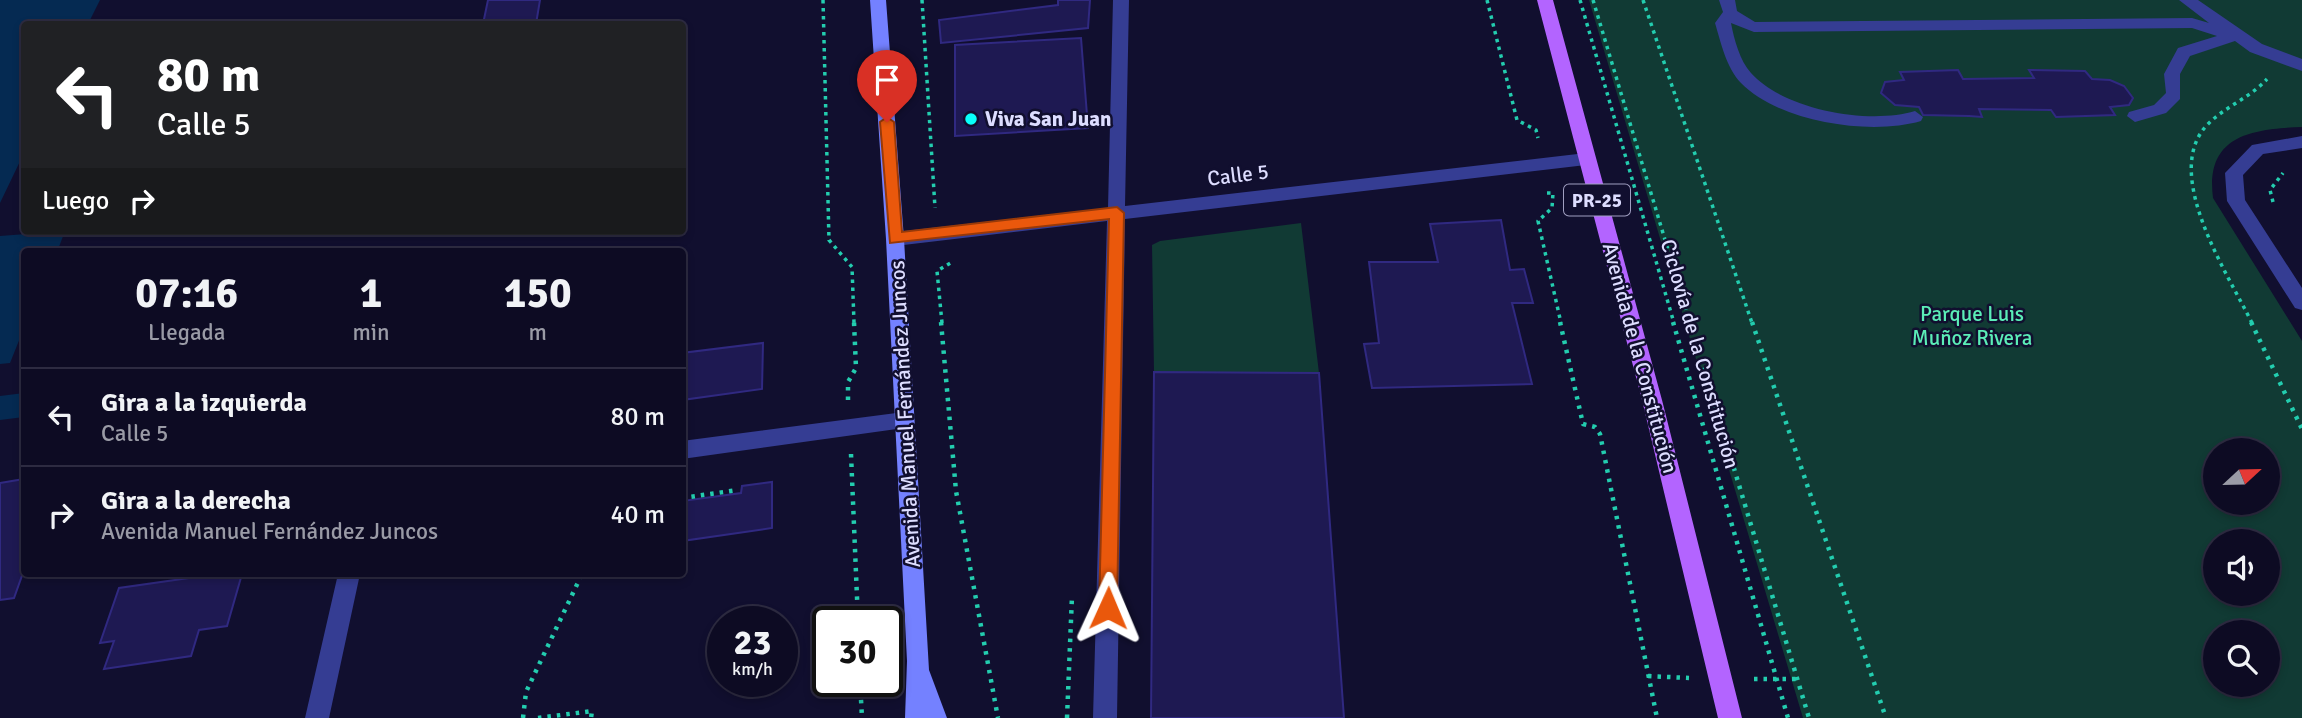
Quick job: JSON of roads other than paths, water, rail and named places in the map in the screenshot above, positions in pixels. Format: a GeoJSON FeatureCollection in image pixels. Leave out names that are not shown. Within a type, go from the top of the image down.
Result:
{"type":"FeatureCollection","features":[{"type":"Feature","properties":{"kind":"main road","name":"Avenida Manuel Fernández Juncos"},"geometry":{"type":"LineString","coordinates":[[878,0],[895,239],[918,661],[917,718]]}},
{"type":"Feature","properties":{"kind":"main road","name":"Avenida de la Constitución"},"geometry":{"type":"LineString","coordinates":[[1545,0],[1652,400],[1730,718]]}},
{"type":"Feature","properties":{"kind":"main road","name":"Avenida Manuel Fernández Juncos"},"geometry":{"type":"LineString","coordinates":[[918,661],[935,718]]}},
{"type":"Feature","properties":{"kind":"street"},"geometry":{"type":"LineString","coordinates":[[1105,718],[1121,0]]}},
{"type":"Feature","properties":{"kind":"street"},"geometry":{"type":"LineString","coordinates":[[2187,0],[2256,48],[2302,65]]}},
{"type":"Feature","properties":{"kind":"street"},"geometry":{"type":"LineString","coordinates":[[1729,6],[1739,23],[1754,26],[2192,23],[2236,36]]}},
{"type":"Feature","properties":{"kind":"street"},"geometry":{"type":"LineString","coordinates":[[1729,6],[1723,23],[1746,79],[1781,100],[1822,116],[1867,122],[1903,123],[1915,117]]}},
{"type":"Feature","properties":{"kind":"street"},"geometry":{"type":"LineString","coordinates":[[2136,116],[2160,109],[2174,95],[2172,74],[2184,52],[2236,36]]}},
{"type":"Feature","properties":{"kind":"street"},"geometry":{"type":"LineString","coordinates":[[2302,142],[2258,149],[2234,173],[2236,201],[2302,303]]}},
{"type":"Feature","properties":{"kind":"street","name":"Calle 5"},"geometry":{"type":"LineString","coordinates":[[895,239],[1586,159]]}},
{"type":"Feature","properties":{"kind":"street"},"geometry":{"type":"LineString","coordinates":[[686,449],[904,419]]}},
{"type":"Feature","properties":{"kind":"street"},"geometry":{"type":"LineString","coordinates":[[317,718],[348,577]]}},
{"type":"Feature","properties":{"kind":"water"},"geometry":{"type":"Polygon","coordinates":[[[0,0],[100,0],[90,21],[21,21],[21,159],[0,203],[0,0]]]}},
{"type":"Feature","properties":{"kind":"water"},"geometry":{"type":"Polygon","coordinates":[[[63,235],[59,248],[21,248],[21,336],[10,363],[0,364],[0,236],[63,235]]]}},
{"type":"Feature","properties":{"kind":"water"},"geometry":{"type":"Polygon","coordinates":[[[21,393],[21,417],[0,420],[0,396],[21,393]]]}},
{"type":"Feature","properties":{"kind":"place","name":"Viva San Juan"},"geometry":{"type":"Point","coordinates":[971,119]}},
{"type":"Feature","properties":{"kind":"park label","name":"Parque Luis Muñoz Rivera"},"geometry":{"type":"Point","coordinates":[1972,326]}}]}
